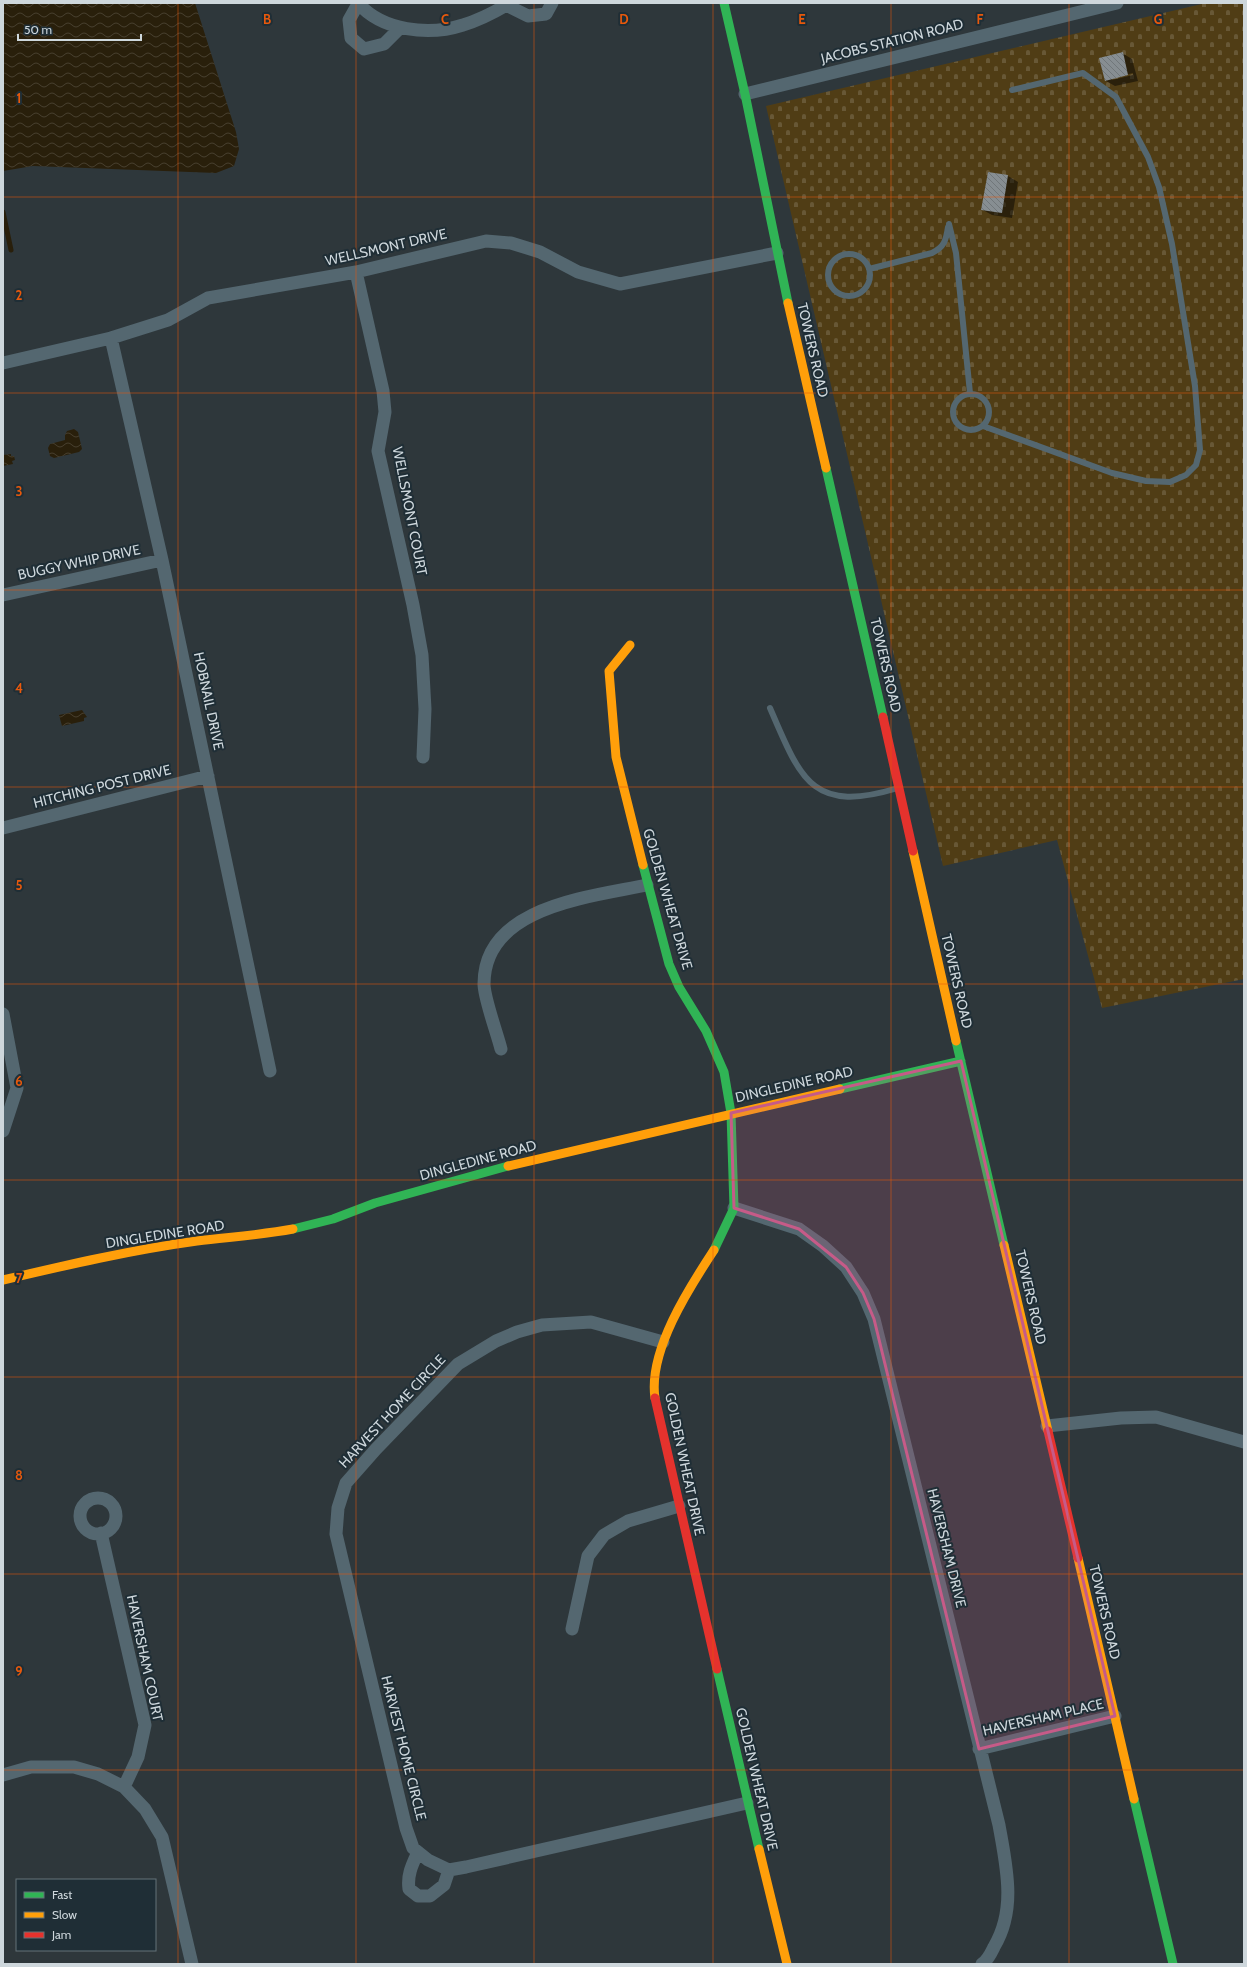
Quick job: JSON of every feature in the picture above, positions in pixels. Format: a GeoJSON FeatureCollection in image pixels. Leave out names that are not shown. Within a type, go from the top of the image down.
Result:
{"type":"FeatureCollection","features":[{"type":"Feature","properties":{"kind":"street"},"geometry":{"type":"LineString","coordinates":[[400,28],[384,44],[364,49],[351,38],[349,20],[358,3],[362,8],[391,26],[427,30],[462,26],[494,13],[508,4],[528,16],[546,14],[552,3]]}},
{"type":"Feature","properties":{"kind":"street","name":"TOWERS ROAD"},"geometry":{"type":"LineString","coordinates":[[724,3],[745,94],[777,253],[961,1061],[1172,1964]]}},
{"type":"Feature","properties":{"kind":"street","name":"JACOBS STATION ROAD"},"geometry":{"type":"LineString","coordinates":[[745,94],[1117,3]]}},
{"type":"Feature","properties":{"kind":"street","name":"WELLSMONT DRIVE"},"geometry":{"type":"LineString","coordinates":[[3,363],[111,338],[168,320],[208,298],[356,272],[486,241],[511,243],[540,252],[578,272],[620,284],[777,253]]}},
{"type":"Feature","properties":{"kind":"street","name":"WELLSMONT COURT"},"geometry":{"type":"LineString","coordinates":[[356,272],[383,390],[385,412],[378,451],[413,605],[422,655],[425,709],[424,757]]}},
{"type":"Feature","properties":{"kind":"street","name":"HOBNAIL DRIVE"},"geometry":{"type":"LineString","coordinates":[[111,338],[162,560],[270,1071]]}},
{"type":"Feature","properties":{"kind":"street","name":"BUGGY WHIP DRIVE"},"geometry":{"type":"LineString","coordinates":[[3,595],[162,560]]}},
{"type":"Feature","properties":{"kind":"street","name":"GOLDEN WHEAT DRIVE"},"geometry":{"type":"LineString","coordinates":[[630,645],[609,671],[616,757],[647,885],[670,964],[679,987],[706,1031],[724,1072],[731,1113],[734,1208],[718,1243],[694,1280],[663,1342],[656,1368],[655,1396],[747,1803],[787,1964]]}},
{"type":"Feature","properties":{"kind":"street","name":"HITCHING POST DRIVE"},"geometry":{"type":"LineString","coordinates":[[3,828],[208,776]]}},
{"type":"Feature","properties":{"kind":"street"},"geometry":{"type":"LineString","coordinates":[[501,1049],[484,985],[485,969],[491,954],[505,934],[517,924],[536,912],[555,906],[647,885]]}},
{"type":"Feature","properties":{"kind":"street"},"geometry":{"type":"LineString","coordinates":[[3,1014],[17,1088],[3,1131]]}},
{"type":"Feature","properties":{"kind":"street","name":"DINGLEDINE ROAD"},"geometry":{"type":"LineString","coordinates":[[3,1280],[92,1259],[197,1241],[260,1235],[301,1227],[333,1219],[374,1203],[478,1172],[961,1061]]}},
{"type":"Feature","properties":{"kind":"street","name":"HAVERSHAM DRIVE"},"geometry":{"type":"LineString","coordinates":[[734,1208],[799,1228],[823,1246],[846,1267],[863,1293],[874,1320],[999,1825],[1009,1887],[1007,1913],[1000,1938],[986,1961],[982,1964]]}},
{"type":"Feature","properties":{"kind":"street","name":"HARVEST HOME CIRCLE"},"geometry":{"type":"LineString","coordinates":[[449,1870],[428,1860],[413,1848],[406,1828],[336,1534],[338,1508],[346,1483],[376,1448],[458,1364],[496,1341],[518,1332],[542,1325],[591,1322],[663,1342]]}},
{"type":"Feature","properties":{"kind":"street"},"geometry":{"type":"LineString","coordinates":[[1047,1426],[1138,1417],[1156,1417],[1244,1442]]}},
{"type":"Feature","properties":{"kind":"street"},"geometry":{"type":"LineString","coordinates":[[572,1629],[588,1556],[604,1535],[628,1521],[679,1506]]}},
{"type":"Feature","properties":{"kind":"street","name":"HAVERSHAM COURT"},"geometry":{"type":"LineString","coordinates":[[101,1534],[145,1725],[138,1757],[124,1788]]}},
{"type":"Feature","properties":{"kind":"street","name":"HAVERSHAM PLACE"},"geometry":{"type":"LineString","coordinates":[[979,1748],[1115,1716]]}},
{"type":"Feature","properties":{"kind":"street"},"geometry":{"type":"LineString","coordinates":[[3,1775],[31,1768],[74,1767],[98,1774],[124,1788],[145,1809],[162,1837],[192,1964]]}},
{"type":"Feature","properties":{"kind":"street"},"geometry":{"type":"LineString","coordinates":[[418,1852],[410,1869],[408,1882],[409,1889],[418,1896],[430,1896],[444,1885],[449,1870],[747,1803]]}},
{"type":"Feature","properties":{"kind":"lane"},"geometry":{"type":"LineString","coordinates":[[983,426],[989,416],[988,404],[980,396],[970,393],[958,398],[953,410],[955,422],[960,426],[971,430],[983,426],[1112,473],[1146,481],[1170,482],[1186,475],[1196,465],[1200,450],[1195,386],[1172,244],[1159,187],[1148,157],[1128,117],[1116,96],[1083,73],[1012,90]]}},
{"type":"Feature","properties":{"kind":"lane"},"geometry":{"type":"LineString","coordinates":[[869,269],[932,253],[940,249],[946,241],[948,224],[956,253],[970,393]]}},
{"type":"Feature","properties":{"kind":"lane"},"geometry":{"type":"LineString","coordinates":[[855,254],[866,262],[869,269],[868,282],[860,292],[854,295],[841,294],[831,285],[829,278],[831,265],[841,256],[855,254]]}},
{"type":"Feature","properties":{"kind":"lane"},"geometry":{"type":"LineString","coordinates":[[770,708],[799,769],[817,788],[829,795],[843,798],[860,797],[900,788]]}},
{"type":"Feature","properties":{"kind":"highlighted area"},"geometry":{"type":"Polygon","coordinates":[[[961,1061],[1115,1716],[979,1749],[874,1319],[863,1293],[846,1267],[799,1229],[734,1208],[731,1113],[961,1061]]]}},
{"type":"Feature","properties":{"kind":"green space"},"geometry":{"type":"Polygon","coordinates":[[[1206,3],[1244,3],[1244,979],[1102,1008],[1057,840],[943,866],[766,106],[1206,3]]]}},
{"type":"Feature","properties":{"kind":"water"},"geometry":{"type":"Polygon","coordinates":[[[3,3],[195,3],[236,132],[239,149],[234,166],[216,173],[33,166],[3,171],[3,3]]]}},
{"type":"Feature","properties":{"kind":"water"},"geometry":{"type":"Polygon","coordinates":[[[74,429],[78,432],[82,449],[79,452],[54,458],[50,456],[48,448],[50,444],[65,440],[67,431],[74,429]]]}},
{"type":"Feature","properties":{"kind":"water"},"geometry":{"type":"Polygon","coordinates":[[[11,454],[11,456],[14,456],[15,460],[12,461],[13,464],[3,466],[3,455],[11,454]]]}},
{"type":"Feature","properties":{"kind":"water"},"geometry":{"type":"Polygon","coordinates":[[[82,710],[87,717],[84,718],[84,721],[62,726],[59,715],[82,710]]]}},
{"type":"Feature","properties":{"kind":"building"},"geometry":{"type":"Polygon","coordinates":[[[1123,52],[1128,75],[1105,81],[1099,58],[1123,52]]]}},
{"type":"Feature","properties":{"kind":"building"},"geometry":{"type":"Polygon","coordinates":[[[988,172],[1008,175],[1002,213],[981,210],[988,172]]]}},
{"type":"Feature","properties":{"kind":"waterway"},"geometry":{"type":"LineString","coordinates":[[3,212],[11,250]]}},
{"type":"Feature","properties":{"kind":"traffic: fast"},"geometry":{"type":"LineString","coordinates":[[724,3],[745,94],[788,303]]}},
{"type":"Feature","properties":{"kind":"traffic: fast"},"geometry":{"type":"LineString","coordinates":[[826,468],[883,717]]}},
{"type":"Feature","properties":{"kind":"traffic: fast"},"geometry":{"type":"LineString","coordinates":[[643,865],[669,964],[679,987],[706,1031],[724,1072],[731,1113],[734,1208],[714,1250]]}},
{"type":"Feature","properties":{"kind":"traffic: fast"},"geometry":{"type":"LineString","coordinates":[[956,1041],[1004,1245]]}},
{"type":"Feature","properties":{"kind":"traffic: fast"},"geometry":{"type":"LineString","coordinates":[[840,1089],[961,1061]]}},
{"type":"Feature","properties":{"kind":"traffic: fast"},"geometry":{"type":"LineString","coordinates":[[293,1229],[333,1219],[375,1203],[508,1166]]}},
{"type":"Feature","properties":{"kind":"traffic: fast"},"geometry":{"type":"LineString","coordinates":[[717,1669],[759,1849]]}},
{"type":"Feature","properties":{"kind":"traffic: fast"},"geometry":{"type":"LineString","coordinates":[[1134,1799],[1173,1964]]}},
{"type":"Feature","properties":{"kind":"traffic: slow"},"geometry":{"type":"LineString","coordinates":[[788,303],[826,468]]}},
{"type":"Feature","properties":{"kind":"traffic: slow"},"geometry":{"type":"LineString","coordinates":[[630,645],[609,671],[616,757],[643,865]]}},
{"type":"Feature","properties":{"kind":"traffic: slow"},"geometry":{"type":"LineString","coordinates":[[913,851],[956,1041]]}},
{"type":"Feature","properties":{"kind":"traffic: slow"},"geometry":{"type":"LineString","coordinates":[[508,1166],[840,1089]]}},
{"type":"Feature","properties":{"kind":"traffic: slow"},"geometry":{"type":"LineString","coordinates":[[3,1280],[123,1253],[197,1241],[293,1229]]}},
{"type":"Feature","properties":{"kind":"traffic: slow"},"geometry":{"type":"LineString","coordinates":[[1004,1245],[1048,1431]]}},
{"type":"Feature","properties":{"kind":"traffic: slow"},"geometry":{"type":"LineString","coordinates":[[655,1398],[654,1380],[664,1341],[682,1301],[714,1250]]}},
{"type":"Feature","properties":{"kind":"traffic: slow"},"geometry":{"type":"LineString","coordinates":[[1078,1558],[1134,1799]]}},
{"type":"Feature","properties":{"kind":"traffic: slow"},"geometry":{"type":"LineString","coordinates":[[759,1849],[787,1964]]}},
{"type":"Feature","properties":{"kind":"traffic: jam"},"geometry":{"type":"LineString","coordinates":[[883,717],[913,851]]}},
{"type":"Feature","properties":{"kind":"traffic: jam"},"geometry":{"type":"LineString","coordinates":[[655,1398],[717,1669]]}},
{"type":"Feature","properties":{"kind":"traffic: jam"},"geometry":{"type":"LineString","coordinates":[[1048,1431],[1078,1558]]}}]}
